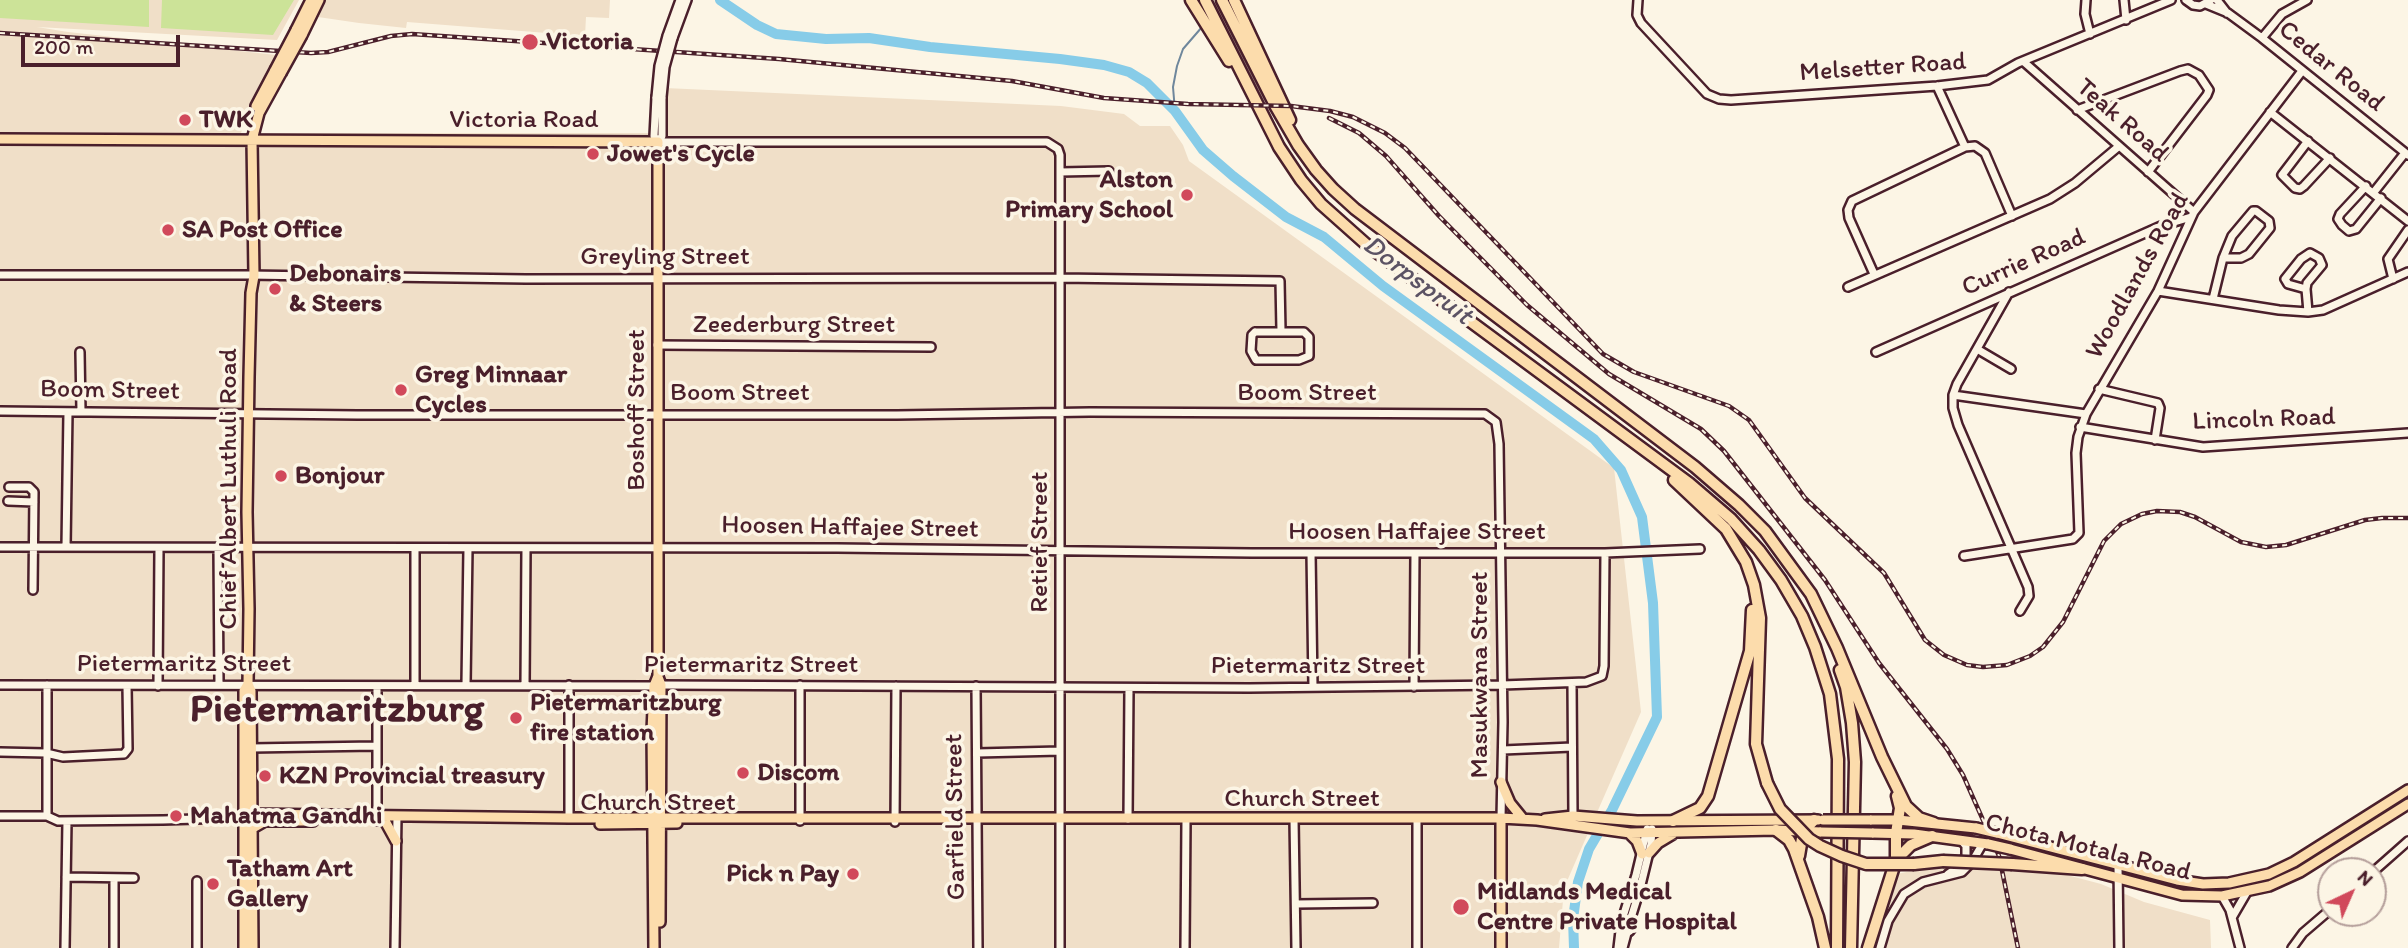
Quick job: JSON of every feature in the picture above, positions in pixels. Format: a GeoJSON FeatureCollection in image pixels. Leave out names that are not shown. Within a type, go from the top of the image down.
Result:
{"type":"FeatureCollection","features":[{"type":"Feature","properties":{"kind":"highway"},"geometry":{"type":"LineString","coordinates":[[1191,0],[1209,18]]}},
{"type":"Feature","properties":{"kind":"highway"},"geometry":{"type":"LineString","coordinates":[[1205,0],[1209,18],[1262,115],[1301,180],[1321,204],[1342,224],[1689,483],[1731,519],[1759,550],[1802,616],[1830,694],[1838,759],[1837,948]]}},
{"type":"Feature","properties":{"kind":"highway"},"geometry":{"type":"LineString","coordinates":[[1227,2],[1301,141],[1355,209],[1695,467],[1740,505],[1785,556],[1811,594],[1906,806],[1919,818],[1934,823]]}},
{"type":"Feature","properties":{"kind":"highway"},"geometry":{"type":"LineString","coordinates":[[1526,362],[1549,387],[1681,485],[1726,529],[1737,546],[1754,585],[1759,618],[1756,744],[1767,783],[1780,809],[1810,839],[1842,856],[1867,864],[1943,861],[2082,869]]}},
{"type":"Feature","properties":{"kind":"highway"},"geometry":{"type":"LineString","coordinates":[[1673,821],[1700,808],[1708,796],[1741,689],[1752,636],[1749,590],[1743,569],[1704,506]]}},
{"type":"Feature","properties":{"kind":"highway"},"geometry":{"type":"LineString","coordinates":[[1785,556],[1809,596],[1846,687],[1855,762],[1851,948]]}},
{"type":"Feature","properties":{"kind":"highway"},"geometry":{"type":"LineString","coordinates":[[1868,948],[1896,860],[1899,802],[1888,769]]}},
{"type":"Feature","properties":{"kind":"highway"},"geometry":{"type":"LineString","coordinates":[[1802,871],[1799,854],[1803,832],[1807,825],[1818,820]]}},
{"type":"Feature","properties":{"kind":"highway"},"geometry":{"type":"LineString","coordinates":[[1776,830],[1792,844],[1818,917],[1825,948]]}},
{"type":"Feature","properties":{"kind":"highway"},"geometry":{"type":"LineString","coordinates":[[1896,860],[1911,845],[1933,836]]}},
{"type":"Feature","properties":{"kind":"main road"},"geometry":{"type":"LineString","coordinates":[[299,33],[311,0]]}},
{"type":"Feature","properties":{"kind":"main road"},"geometry":{"type":"LineString","coordinates":[[299,33],[319,0]]}},
{"type":"Feature","properties":{"kind":"main road","name":"Chief Albert Luthuli Road"},"geometry":{"type":"LineString","coordinates":[[244,948],[251,748],[251,691],[248,684],[251,293],[249,140],[254,110],[299,33]]}},
{"type":"Feature","properties":{"kind":"main road","name":"Victoria Road"},"geometry":{"type":"LineString","coordinates":[[0,139],[658,138]]}},
{"type":"Feature","properties":{"kind":"main road","name":"Boshoff Street"},"geometry":{"type":"LineString","coordinates":[[658,138],[658,683],[652,731],[660,948]]}},
{"type":"Feature","properties":{"kind":"main road","name":"Chief Albert Luthuli Road"},"geometry":{"type":"LineString","coordinates":[[248,684],[244,691],[253,948]]}},
{"type":"Feature","properties":{"kind":"main road"},"geometry":{"type":"LineString","coordinates":[[1501,782],[1510,803],[1523,819]]}},
{"type":"Feature","properties":{"kind":"main road","name":"Chota Motala Road"},"geometry":{"type":"LineString","coordinates":[[1788,819],[1898,820],[1976,828],[2177,880],[2203,884],[2228,883],[2256,877],[2294,862],[2408,790]]}},
{"type":"Feature","properties":{"kind":"main road","name":"Chota Motala Road"},"geometry":{"type":"LineString","coordinates":[[1776,830],[1896,833],[1960,839],[2010,849],[2182,895],[2222,896],[2269,886],[2300,872],[2408,804]]}},
{"type":"Feature","properties":{"kind":"main road","name":"Church Street"},"geometry":{"type":"LineString","coordinates":[[1537,820],[1573,816],[1623,821],[1788,819]]}},
{"type":"Feature","properties":{"kind":"main road","name":"Church Street"},"geometry":{"type":"LineString","coordinates":[[247,820],[569,818],[657,821]]}},
{"type":"Feature","properties":{"kind":"main road","name":"Church Street"},"geometry":{"type":"LineString","coordinates":[[397,819],[657,821],[1501,818],[1537,820],[1629,833],[1776,830]]}},
{"type":"Feature","properties":{"kind":"main road","name":"Masukwana Street"},"geometry":{"type":"LineString","coordinates":[[1501,818],[1501,948]]}},
{"type":"Feature","properties":{"kind":"main road"},"geometry":{"type":"LineString","coordinates":[[380,819],[396,841]]}},
{"type":"Feature","properties":{"kind":"main road","name":"Church Street"},"geometry":{"type":"LineString","coordinates":[[247,820],[380,819]]}},
{"type":"Feature","properties":{"kind":"main road","name":"Boshoff Street"},"geometry":{"type":"LineString","coordinates":[[654,948],[657,821]]}},
{"type":"Feature","properties":{"kind":"main road"},"geometry":{"type":"LineString","coordinates":[[1629,833],[1645,853],[1675,833]]}},
{"type":"Feature","properties":{"kind":"street","name":"Melsetter Road"},"geometry":{"type":"LineString","coordinates":[[1638,0],[1637,15],[1641,23],[1707,94],[1719,99],[1937,86],[1988,80],[2012,66],[2169,1],[2187,1],[2193,5],[2208,2]]}},
{"type":"Feature","properties":{"kind":"street"},"geometry":{"type":"LineString","coordinates":[[2087,0],[2085,14],[2090,34]]}},
{"type":"Feature","properties":{"kind":"street"},"geometry":{"type":"LineString","coordinates":[[2124,0],[2126,20]]}},
{"type":"Feature","properties":{"kind":"street","name":"Cedar Road"},"geometry":{"type":"LineString","coordinates":[[2217,0],[2228,13]]}},
{"type":"Feature","properties":{"kind":"street"},"geometry":{"type":"LineString","coordinates":[[2262,38],[2282,14],[2306,0]]}},
{"type":"Feature","properties":{"kind":"street"},"geometry":{"type":"LineString","coordinates":[[658,138],[659,66],[683,1]]}},
{"type":"Feature","properties":{"kind":"street","name":"Cedar Road"},"geometry":{"type":"LineString","coordinates":[[2208,2],[2262,38],[2407,154]]}},
{"type":"Feature","properties":{"kind":"street","name":"Teak Road"},"geometry":{"type":"LineString","coordinates":[[2024,62],[2192,214]]}},
{"type":"Feature","properties":{"kind":"street"},"geometry":{"type":"LineString","coordinates":[[2077,110],[2180,71],[2188,69],[2199,75],[2209,90],[2207,95],[2148,172]]}},
{"type":"Feature","properties":{"kind":"street","name":"Woodlands Road"},"geometry":{"type":"LineString","coordinates":[[2011,548],[2073,539],[2079,533],[2076,453],[2080,427],[2086,414],[2158,291],[2192,214],[2302,71]]}},
{"type":"Feature","properties":{"kind":"street"},"geometry":{"type":"LineString","coordinates":[[1937,86],[1965,148]]}},
{"type":"Feature","properties":{"kind":"street"},"geometry":{"type":"LineString","coordinates":[[2270,112],[2408,221]]}},
{"type":"Feature","properties":{"kind":"street","name":"Victoria Road"},"geometry":{"type":"LineString","coordinates":[[658,138],[1047,142]]}},
{"type":"Feature","properties":{"kind":"street"},"geometry":{"type":"LineString","coordinates":[[2308,141],[2282,175],[2295,188],[2304,186],[2330,158]]}},
{"type":"Feature","properties":{"kind":"street","name":"Retief Street"},"geometry":{"type":"LineString","coordinates":[[1047,142],[1058,149],[1060,172],[1060,948]]}},
{"type":"Feature","properties":{"kind":"street"},"geometry":{"type":"LineString","coordinates":[[1874,274],[1849,218],[1849,205],[1858,196],[1965,148],[1975,146],[1985,153],[2012,216]]}},
{"type":"Feature","properties":{"kind":"street"},"geometry":{"type":"LineString","coordinates":[[1848,287],[2062,192],[2118,147]]}},
{"type":"Feature","properties":{"kind":"street"},"geometry":{"type":"LineString","coordinates":[[2366,186],[2338,219],[2349,231],[2356,229],[2407,154]]}},
{"type":"Feature","properties":{"kind":"street"},"geometry":{"type":"LineString","coordinates":[[1060,172],[1109,171]]}},
{"type":"Feature","properties":{"kind":"street"},"geometry":{"type":"LineString","coordinates":[[2213,299],[2223,258],[2232,236],[2253,211],[2269,220],[2270,228],[2249,254],[2241,258],[2223,258]]}},
{"type":"Feature","properties":{"kind":"street","name":"Currie Road"},"geometry":{"type":"LineString","coordinates":[[1876,352],[2192,214]]}},
{"type":"Feature","properties":{"kind":"street"},"geometry":{"type":"LineString","coordinates":[[2393,279],[2388,259],[2408,230]]}},
{"type":"Feature","properties":{"kind":"street"},"geometry":{"type":"LineString","coordinates":[[2306,289],[2288,284],[2286,277],[2301,259],[2310,253],[2319,258],[2322,265],[2307,283],[2308,312]]}},
{"type":"Feature","properties":{"kind":"street"},"geometry":{"type":"LineString","coordinates":[[2158,291],[2308,312],[2323,310],[2408,272]]}},
{"type":"Feature","properties":{"kind":"street","name":"Greyling Street"},"geometry":{"type":"LineString","coordinates":[[0,275],[1280,281],[1281,331]]}},
{"type":"Feature","properties":{"kind":"street"},"geometry":{"type":"LineString","coordinates":[[2009,292],[1953,395],[1953,408],[2028,586],[2029,596],[2020,611]]}},
{"type":"Feature","properties":{"kind":"street"},"geometry":{"type":"LineString","coordinates":[[1281,331],[1306,333],[1309,337],[1308,357],[1287,361],[1259,361],[1254,358],[1251,340],[1254,332],[1281,331]]}},
{"type":"Feature","properties":{"kind":"street","name":"Zeederburg Street"},"geometry":{"type":"LineString","coordinates":[[657,345],[930,346]]}},
{"type":"Feature","properties":{"kind":"street"},"geometry":{"type":"LineString","coordinates":[[1977,349],[2011,369]]}},
{"type":"Feature","properties":{"kind":"street"},"geometry":{"type":"LineString","coordinates":[[80,352],[81,412]]}},
{"type":"Feature","properties":{"kind":"street"},"geometry":{"type":"LineString","coordinates":[[2099,389],[2158,403],[2160,408],[2155,440]]}},
{"type":"Feature","properties":{"kind":"street"},"geometry":{"type":"LineString","coordinates":[[1953,395],[2086,414]]}},
{"type":"Feature","properties":{"kind":"street","name":"Boom Street"},"geometry":{"type":"LineString","coordinates":[[0,411],[846,415],[1060,412],[1480,413]]}},
{"type":"Feature","properties":{"kind":"street"},"geometry":{"type":"LineString","coordinates":[[66,547],[68,412]]}},
{"type":"Feature","properties":{"kind":"street","name":"Masukwana Street"},"geometry":{"type":"LineString","coordinates":[[1480,413],[1493,418],[1498,428],[1502,553],[1501,818]]}},
{"type":"Feature","properties":{"kind":"street","name":"Lincoln Road"},"geometry":{"type":"LineString","coordinates":[[2080,427],[2203,447],[2408,433]]}},
{"type":"Feature","properties":{"kind":"street"},"geometry":{"type":"LineString","coordinates":[[9,487],[32,489],[33,590]]}},
{"type":"Feature","properties":{"kind":"street"},"geometry":{"type":"LineString","coordinates":[[8,502],[34,502]]}},
{"type":"Feature","properties":{"kind":"street","name":"Hoosen Haffajee Street"},"geometry":{"type":"LineString","coordinates":[[0,547],[836,548],[1311,553],[1628,553],[1700,549]]}},
{"type":"Feature","properties":{"kind":"street"},"geometry":{"type":"LineString","coordinates":[[218,547],[219,685]]}},
{"type":"Feature","properties":{"kind":"street"},"geometry":{"type":"LineString","coordinates":[[158,686],[159,548]]}},
{"type":"Feature","properties":{"kind":"street"},"geometry":{"type":"LineString","coordinates":[[415,548],[415,685]]}},
{"type":"Feature","properties":{"kind":"street"},"geometry":{"type":"LineString","coordinates":[[466,684],[468,548]]}},
{"type":"Feature","properties":{"kind":"street"},"geometry":{"type":"LineString","coordinates":[[525,685],[526,548]]}},
{"type":"Feature","properties":{"kind":"street"},"geometry":{"type":"LineString","coordinates":[[1964,556],[2011,548]]}},
{"type":"Feature","properties":{"kind":"street"},"geometry":{"type":"LineString","coordinates":[[1311,553],[1313,687]]}},
{"type":"Feature","properties":{"kind":"street"},"geometry":{"type":"LineString","coordinates":[[1414,687],[1415,553]]}},
{"type":"Feature","properties":{"kind":"street","name":"Pietermaritz Street"},"geometry":{"type":"LineString","coordinates":[[0,685],[377,686],[658,683],[1129,688],[1414,687],[1572,683],[1596,680],[1602,676],[1605,655],[1605,553]]}},
{"type":"Feature","properties":{"kind":"street"},"geometry":{"type":"LineString","coordinates":[[1572,683],[1573,816]]}},
{"type":"Feature","properties":{"kind":"street"},"geometry":{"type":"LineString","coordinates":[[47,685],[47,816]]}},
{"type":"Feature","properties":{"kind":"street"},"geometry":{"type":"LineString","coordinates":[[569,685],[569,818]]}},
{"type":"Feature","properties":{"kind":"street"},"geometry":{"type":"LineString","coordinates":[[800,685],[800,820]]}},
{"type":"Feature","properties":{"kind":"street"},"geometry":{"type":"LineString","coordinates":[[0,752],[46,753],[63,757],[126,753],[127,686]]}},
{"type":"Feature","properties":{"kind":"street"},"geometry":{"type":"LineString","coordinates":[[377,686],[375,746],[380,819]]}},
{"type":"Feature","properties":{"kind":"street"},"geometry":{"type":"LineString","coordinates":[[895,820],[896,686]]}},
{"type":"Feature","properties":{"kind":"street","name":"Garfield Street"},"geometry":{"type":"LineString","coordinates":[[976,686],[978,948]]}},
{"type":"Feature","properties":{"kind":"street"},"geometry":{"type":"LineString","coordinates":[[1128,819],[1129,688]]}},
{"type":"Feature","properties":{"kind":"street"},"geometry":{"type":"LineString","coordinates":[[251,748],[375,746]]}},
{"type":"Feature","properties":{"kind":"street"},"geometry":{"type":"LineString","coordinates":[[1503,750],[1572,747]]}},
{"type":"Feature","properties":{"kind":"street"},"geometry":{"type":"LineString","coordinates":[[976,753],[1060,751]]}},
{"type":"Feature","properties":{"kind":"street","name":"Church Street"},"geometry":{"type":"LineString","coordinates":[[0,816],[47,816],[58,821],[247,820]]}},
{"type":"Feature","properties":{"kind":"street"},"geometry":{"type":"LineString","coordinates":[[392,948],[395,937],[397,819]]}},
{"type":"Feature","properties":{"kind":"street"},"geometry":{"type":"LineString","coordinates":[[1294,819],[1296,948]]}},
{"type":"Feature","properties":{"kind":"street"},"geometry":{"type":"LineString","coordinates":[[1185,948],[1186,820]]}},
{"type":"Feature","properties":{"kind":"street"},"geometry":{"type":"LineString","coordinates":[[1417,820],[1417,948]]}},
{"type":"Feature","properties":{"kind":"street"},"geometry":{"type":"LineString","coordinates":[[65,948],[67,821]]}},
{"type":"Feature","properties":{"kind":"street"},"geometry":{"type":"LineString","coordinates":[[1623,948],[1623,932],[1618,925],[1626,921],[1645,853],[1649,821]]}},
{"type":"Feature","properties":{"kind":"street"},"geometry":{"type":"LineString","coordinates":[[1948,874],[1958,867],[1966,856],[1966,846],[1960,839]]}},
{"type":"Feature","properties":{"kind":"street"},"geometry":{"type":"LineString","coordinates":[[2387,860],[2408,841]]}},
{"type":"Feature","properties":{"kind":"street"},"geometry":{"type":"LineString","coordinates":[[1880,948],[1888,920],[1904,894],[1923,882],[1966,869],[1985,844]]}},
{"type":"Feature","properties":{"kind":"street"},"geometry":{"type":"LineString","coordinates":[[2118,865],[2119,948]]}},
{"type":"Feature","properties":{"kind":"street"},"geometry":{"type":"LineString","coordinates":[[66,877],[134,878]]}},
{"type":"Feature","properties":{"kind":"street"},"geometry":{"type":"LineString","coordinates":[[114,878],[114,948]]}},
{"type":"Feature","properties":{"kind":"street"},"geometry":{"type":"LineString","coordinates":[[197,881],[197,948]]}},
{"type":"Feature","properties":{"kind":"street"},"geometry":{"type":"LineString","coordinates":[[2232,917],[2247,892]]}},
{"type":"Feature","properties":{"kind":"street"},"geometry":{"type":"LineString","coordinates":[[2222,896],[2232,917],[2240,948]]}},
{"type":"Feature","properties":{"kind":"street"},"geometry":{"type":"LineString","coordinates":[[1296,904],[1373,903]]}},
{"type":"Feature","properties":{"kind":"street"},"geometry":{"type":"LineString","coordinates":[[392,948],[390,913],[394,906]]}},
{"type":"Feature","properties":{"kind":"street"},"geometry":{"type":"LineString","coordinates":[[1618,948],[1623,932],[1632,928],[1626,921]]}},
{"type":"Feature","properties":{"kind":"street"},"geometry":{"type":"LineString","coordinates":[[2291,948],[2317,921]]}},
{"type":"Feature","properties":{"kind":"street"},"geometry":{"type":"LineString","coordinates":[[395,937],[401,948]]}},
{"type":"Feature","properties":{"kind":"shaded area"},"geometry":{"type":"Polygon","coordinates":[[[0,0],[299,0],[277,40],[37,27],[276,55],[253,97],[241,133],[665,133],[665,88],[1061,106],[1124,114],[1140,126],[1170,126],[1183,145],[1189,161],[1614,468],[1641,712],[1564,888],[1559,948],[0,948],[0,0]]]}},
{"type":"Feature","properties":{"kind":"shaded area"},"geometry":{"type":"Polygon","coordinates":[[[318,0],[610,0],[609,18],[586,17],[585,36],[407,22],[406,28],[359,23],[318,17],[318,0]]]}},
{"type":"Feature","properties":{"kind":"shaded area"},"geometry":{"type":"Polygon","coordinates":[[[1945,864],[2048,870],[2101,884],[2144,902],[2210,920],[2211,948],[1872,948],[1888,888],[1897,874],[1945,864]]]}},
{"type":"Feature","properties":{"kind":"green space"},"geometry":{"type":"Polygon","coordinates":[[[0,0],[149,0],[149,27],[0,18],[0,0]]]}},
{"type":"Feature","properties":{"kind":"green space"},"geometry":{"type":"Polygon","coordinates":[[[162,0],[294,0],[273,35],[161,28],[162,0]]]}},
{"type":"Feature","properties":{"kind":"waterway","name":"Dorpspruit"},"geometry":{"type":"LineString","coordinates":[[720,0],[757,25],[776,34],[826,39],[869,38],[930,47],[1060,59],[1104,65],[1129,72],[1147,83],[1175,111],[1203,150],[1233,176],[1286,217],[1324,237],[1383,286],[1594,439],[1621,470],[1642,517],[1653,603],[1657,717],[1612,810],[1589,849],[1578,882],[1573,919],[1574,948]]}},
{"type":"Feature","properties":{"kind":"waterway"},"geometry":{"type":"LineString","coordinates":[[1175,111],[1173,87],[1177,66],[1183,49],[1202,27]]}},
{"type":"Feature","properties":{"kind":"railway"},"geometry":{"type":"LineString","coordinates":[[0,33],[311,53],[328,52],[391,36],[412,34],[779,59],[1012,81],[1104,98],[1188,104],[1291,106],[1353,117],[1385,133],[1405,148],[1603,354],[1634,372],[1729,406],[1749,420],[1805,498],[1884,573],[1925,640],[1944,655],[1967,665],[2007,665],[2030,656],[2043,647],[2063,622],[2104,541],[2121,524],[2142,514],[2157,511],[2180,512],[2195,517],[2241,542],[2266,547],[2286,545],[2365,520],[2408,518]]}},
{"type":"Feature","properties":{"kind":"railway"},"geometry":{"type":"LineString","coordinates":[[1329,118],[1359,133],[1386,156],[1439,216],[1527,305],[1609,374],[1701,429],[1724,451],[1825,580],[1879,663],[1947,749],[1963,775],[1999,856],[2018,948]]}},
{"type":"Feature","properties":{"kind":"place","name":"Victoria"},"geometry":{"type":"Point","coordinates":[530,42]}},
{"type":"Feature","properties":{"kind":"place","name":"TWK"},"geometry":{"type":"Point","coordinates":[185,120]}},
{"type":"Feature","properties":{"kind":"place","name":"Jowet's Cycle"},"geometry":{"type":"Point","coordinates":[593,154]}},
{"type":"Feature","properties":{"kind":"place","name":"Alston Primary School"},"geometry":{"type":"Point","coordinates":[1187,195]}},
{"type":"Feature","properties":{"kind":"place","name":"SA Post Office"},"geometry":{"type":"Point","coordinates":[168,230]}},
{"type":"Feature","properties":{"kind":"place","name":"Debonairs & Steers"},"geometry":{"type":"Point","coordinates":[275,289]}},
{"type":"Feature","properties":{"kind":"place","name":"Greg Minnaar Cycles"},"geometry":{"type":"Point","coordinates":[401,390]}},
{"type":"Feature","properties":{"kind":"place","name":"Bonjour"},"geometry":{"type":"Point","coordinates":[281,476]}},
{"type":"Feature","properties":{"kind":"place","name":"Pietermaritzburg fire station"},"geometry":{"type":"Point","coordinates":[516,718]}},
{"type":"Feature","properties":{"kind":"place","name":"Discom"},"geometry":{"type":"Point","coordinates":[743,773]}},
{"type":"Feature","properties":{"kind":"place","name":"KZN Provincial treasury"},"geometry":{"type":"Point","coordinates":[265,776]}},
{"type":"Feature","properties":{"kind":"place","name":"Mahatma Gandhi"},"geometry":{"type":"Point","coordinates":[176,816]}},
{"type":"Feature","properties":{"kind":"place","name":"Pick n Pay"},"geometry":{"type":"Point","coordinates":[853,874]}},
{"type":"Feature","properties":{"kind":"place","name":"Tatham Art Gallery"},"geometry":{"type":"Point","coordinates":[213,884]}},
{"type":"Feature","properties":{"kind":"place","name":"Midlands Medical Centre Private Hospital"},"geometry":{"type":"Point","coordinates":[1461,907]}},
{"type":"Feature","properties":{"kind":"district","name":"Pietermaritzburg"},"geometry":{"type":"Point","coordinates":[337,711]}}]}
